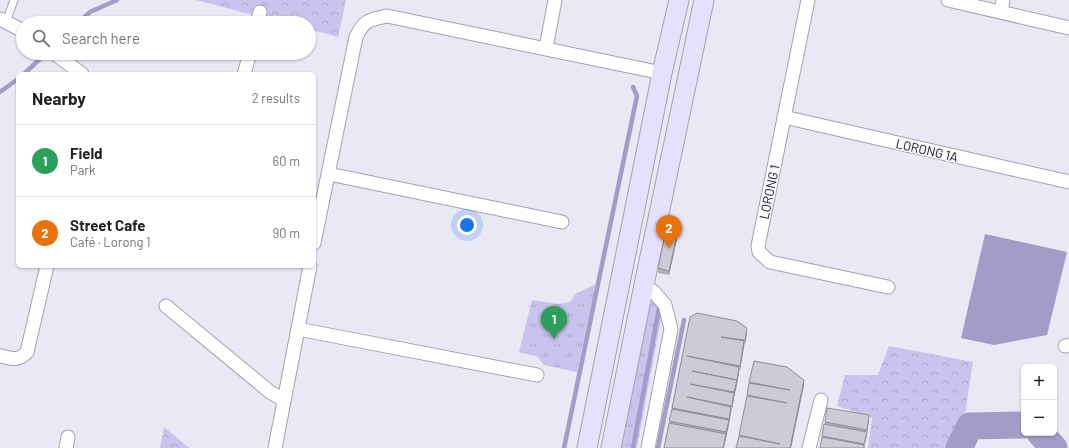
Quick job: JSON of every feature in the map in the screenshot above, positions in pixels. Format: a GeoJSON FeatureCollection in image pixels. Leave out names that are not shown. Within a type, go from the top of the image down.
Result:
{"type":"FeatureCollection","features":[{"type":"Feature","properties":{"kind":"street"},"geometry":{"type":"LineString","coordinates":[[546,48],[556,0]]}},
{"type":"Feature","properties":{"kind":"street"},"geometry":{"type":"LineString","coordinates":[[587,448],[662,73],[679,0]]}},
{"type":"Feature","properties":{"kind":"street"},"geometry":{"type":"LineString","coordinates":[[611,448],[704,0]]}},
{"type":"Feature","properties":{"kind":"street","name":"LORONG 1"},"geometry":{"type":"LineString","coordinates":[[808,0],[758,246],[759,252],[770,262],[888,287]]}},
{"type":"Feature","properties":{"kind":"street"},"geometry":{"type":"LineString","coordinates":[[948,0],[1002,6],[1069,28]]}},
{"type":"Feature","properties":{"kind":"street"},"geometry":{"type":"LineString","coordinates":[[316,225],[329,174],[356,37],[362,25],[373,19],[387,16],[662,73]]}},
{"type":"Feature","properties":{"kind":"street"},"geometry":{"type":"LineString","coordinates":[[3,21],[16,28]]}},
{"type":"Feature","properties":{"kind":"street"},"geometry":{"type":"LineString","coordinates":[[63,60],[79,72]]}},
{"type":"Feature","properties":{"kind":"street"},"geometry":{"type":"LineString","coordinates":[[245,72],[248,60]]}},
{"type":"Feature","properties":{"kind":"street","name":"LORONG 1A"},"geometry":{"type":"LineString","coordinates":[[784,118],[1069,182]]}},
{"type":"Feature","properties":{"kind":"street"},"geometry":{"type":"LineString","coordinates":[[329,174],[562,222]]}},
{"type":"Feature","properties":{"kind":"street"},"geometry":{"type":"LineString","coordinates":[[0,356],[16,359],[22,357],[27,352],[47,268]]}},
{"type":"Feature","properties":{"kind":"street"},"geometry":{"type":"LineString","coordinates":[[275,448],[310,268]]}},
{"type":"Feature","properties":{"kind":"street"},"geometry":{"type":"LineString","coordinates":[[644,285],[654,292],[665,305],[671,329],[648,448]]}},
{"type":"Feature","properties":{"kind":"street"},"geometry":{"type":"LineString","coordinates":[[166,306],[270,392],[284,400]]}},
{"type":"Feature","properties":{"kind":"street"},"geometry":{"type":"LineString","coordinates":[[298,329],[537,375]]}},
{"type":"Feature","properties":{"kind":"street"},"geometry":{"type":"LineString","coordinates":[[809,448],[821,400]]}},
{"type":"Feature","properties":{"kind":"lane"},"geometry":{"type":"LineString","coordinates":[[3,21],[14,0]]}},
{"type":"Feature","properties":{"kind":"green space"},"geometry":{"type":"Polygon","coordinates":[[[196,0],[346,0],[338,37],[316,31],[316,16],[257,16],[196,0]]]}},
{"type":"Feature","properties":{"kind":"green space"},"geometry":{"type":"Polygon","coordinates":[[[596,284],[577,372],[544,365],[538,357],[519,352],[532,300],[558,304],[570,302],[575,294],[596,284]]]}},
{"type":"Feature","properties":{"kind":"green space"},"geometry":{"type":"Polygon","coordinates":[[[649,296],[664,303],[637,448],[621,448],[649,296]]]}},
{"type":"Feature","properties":{"kind":"green space"},"geometry":{"type":"Polygon","coordinates":[[[889,346],[973,362],[964,420],[952,448],[868,448],[872,418],[837,406],[845,375],[878,375],[889,346]]]}},
{"type":"Feature","properties":{"kind":"green space"},"geometry":{"type":"Polygon","coordinates":[[[164,427],[189,448],[160,448],[164,427]]]}},
{"type":"Feature","properties":{"kind":"shaded area"},"geometry":{"type":"Polygon","coordinates":[[[985,234],[1067,252],[1047,335],[994,345],[961,338],[985,234]]]}},
{"type":"Feature","properties":{"kind":"building"},"geometry":{"type":"Polygon","coordinates":[[[666,231],[677,234],[669,271],[658,268],[666,231]]]}},
{"type":"Feature","properties":{"kind":"building"},"geometry":{"type":"Polygon","coordinates":[[[697,313],[737,321],[747,328],[745,340],[721,337],[744,341],[740,366],[687,356],[739,367],[734,392],[690,384],[734,393],[732,406],[687,397],[731,407],[729,419],[672,408],[690,317],[697,313]]]}},
{"type":"Feature","properties":{"kind":"building"},"geometry":{"type":"Polygon","coordinates":[[[754,361],[787,367],[804,380],[790,448],[736,448],[739,436],[780,444],[739,435],[747,396],[787,403],[747,395],[749,383],[790,390],[749,382],[754,361]]]}},
{"type":"Feature","properties":{"kind":"building"},"geometry":{"type":"Polygon","coordinates":[[[827,408],[869,415],[867,430],[825,422],[827,408]]]}},
{"type":"Feature","properties":{"kind":"building"},"geometry":{"type":"Polygon","coordinates":[[[672,409],[729,420],[726,432],[669,421],[672,409]]]}},
{"type":"Feature","properties":{"kind":"building"},"geometry":{"type":"Polygon","coordinates":[[[669,423],[726,434],[723,448],[664,448],[669,423]]]}},
{"type":"Feature","properties":{"kind":"building"},"geometry":{"type":"Polygon","coordinates":[[[824,424],[867,432],[864,444],[822,436],[824,424]]]}},
{"type":"Feature","properties":{"kind":"building"},"geometry":{"type":"Polygon","coordinates":[[[822,437],[864,445],[864,448],[820,448],[822,437]]]}},
{"type":"Feature","properties":{"kind":"waterway"},"geometry":{"type":"LineString","coordinates":[[86,16],[90,12],[117,0]]}},
{"type":"Feature","properties":{"kind":"waterway"},"geometry":{"type":"LineString","coordinates":[[26,72],[39,60]]}},
{"type":"Feature","properties":{"kind":"waterway"},"geometry":{"type":"LineString","coordinates":[[0,92],[16,80]]}},
{"type":"Feature","properties":{"kind":"waterway"},"geometry":{"type":"LineString","coordinates":[[564,448],[637,96],[633,87]]}},
{"type":"Feature","properties":{"kind":"waterway"},"geometry":{"type":"LineString","coordinates":[[633,448],[660,303]]}},
{"type":"Feature","properties":{"kind":"waterway"},"geometry":{"type":"LineString","coordinates":[[658,448],[684,320]]}},
{"type":"Feature","properties":{"kind":"waterway"},"geometry":{"type":"LineString","coordinates":[[959,448],[970,426],[1021,425]]}},
{"type":"Feature","properties":{"kind":"waterway"},"geometry":{"type":"LineString","coordinates":[[1043,436],[1054,448]]}},
{"type":"Feature","properties":{"kind":"place","name":"Street Cafe"},"geometry":{"type":"Point","coordinates":[669,248]}},
{"type":"Feature","properties":{"kind":"place","name":"Field"},"geometry":{"type":"Point","coordinates":[554,339]}}]}
